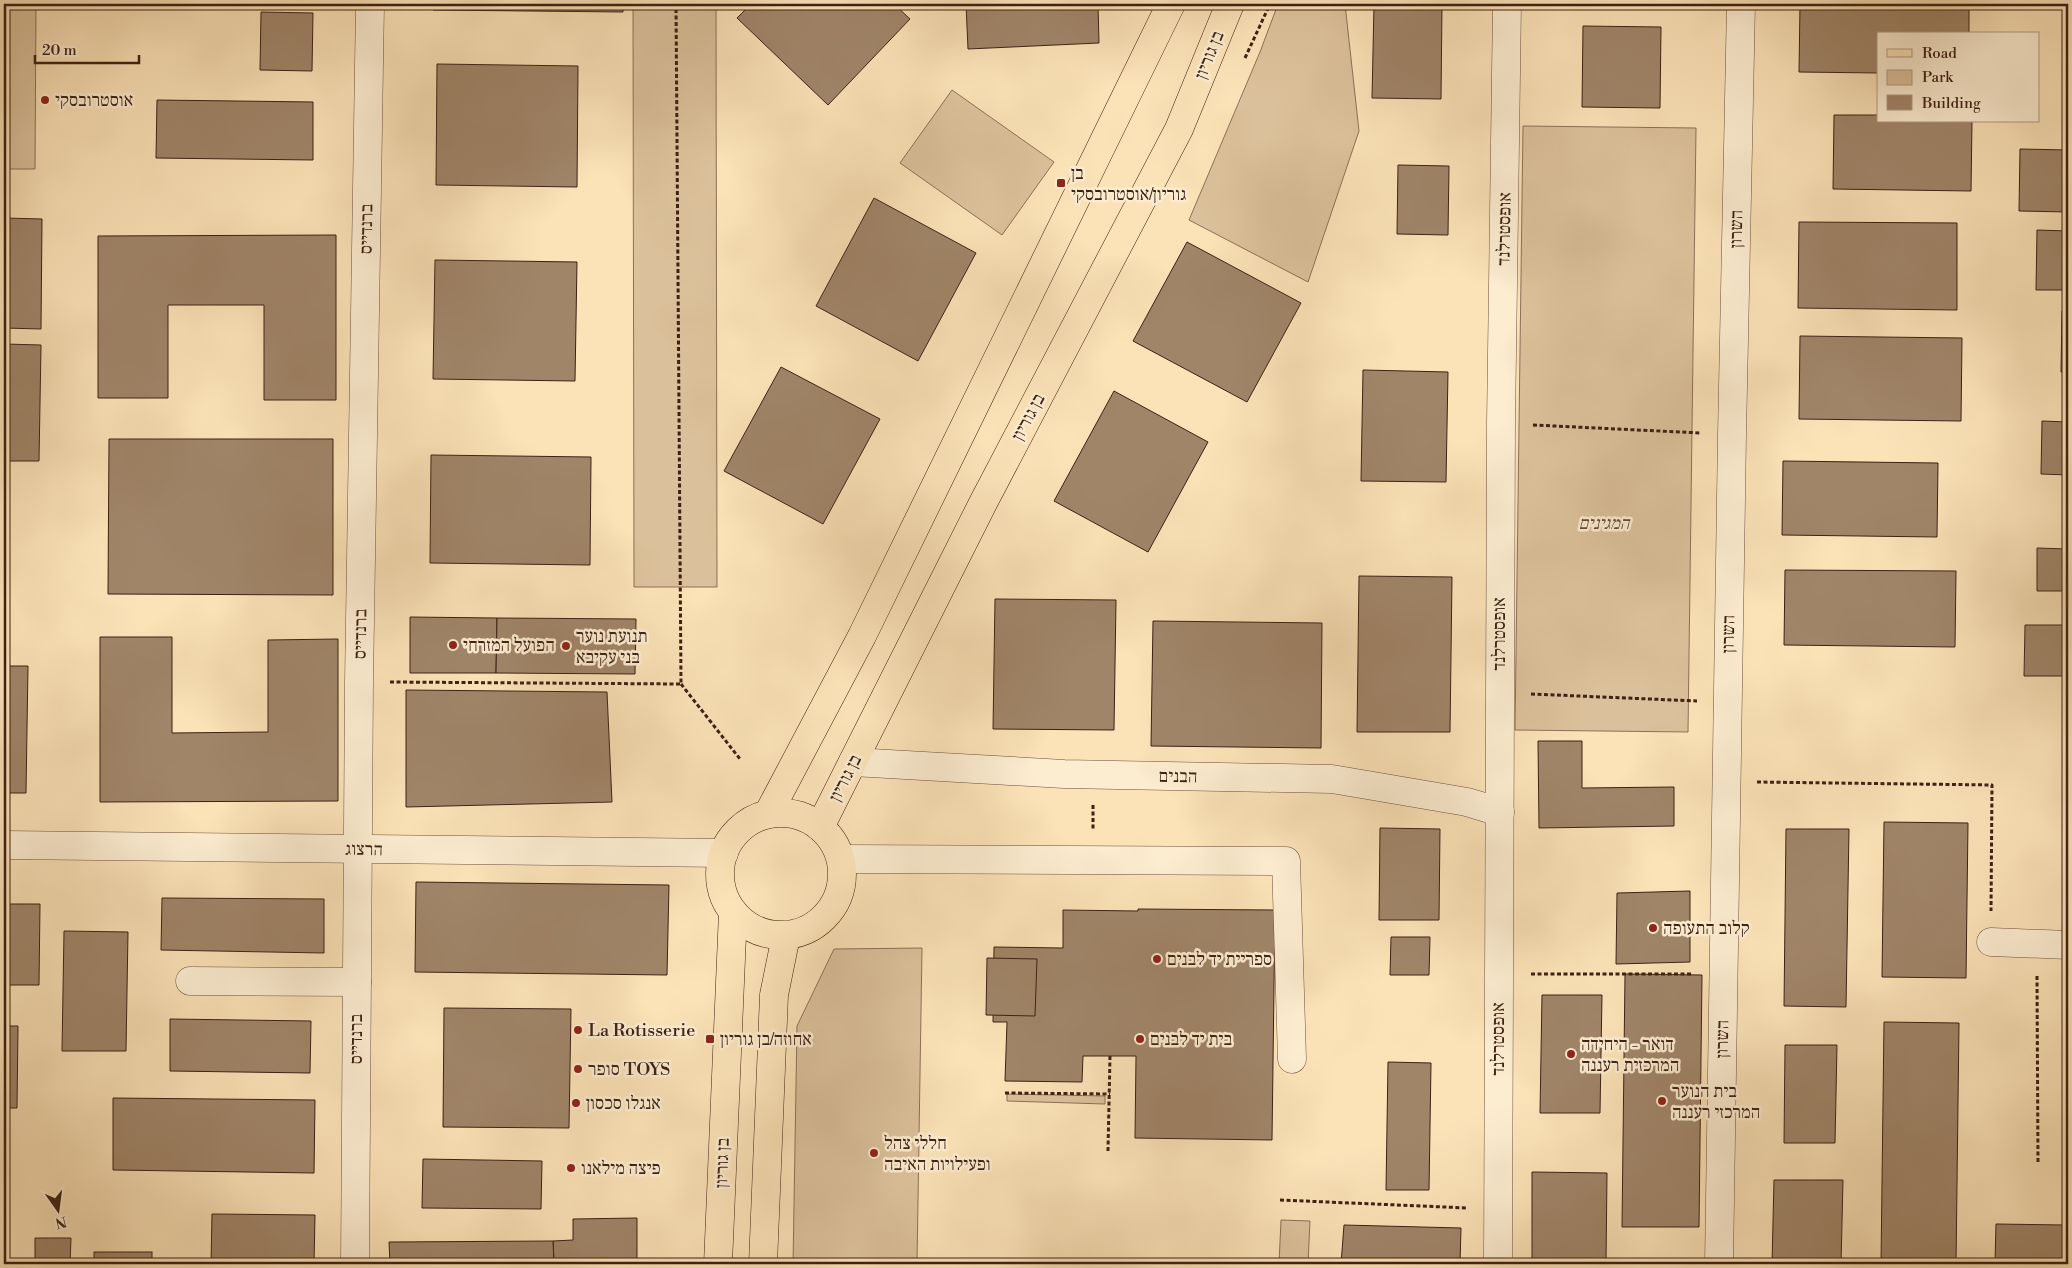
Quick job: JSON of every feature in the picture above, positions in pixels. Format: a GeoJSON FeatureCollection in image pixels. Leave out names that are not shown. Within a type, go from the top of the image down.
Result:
{"type":"FeatureCollection","features":[{"type":"Feature","properties":{"kind":"main road"},"geometry":{"type":"LineString","coordinates":[[768,814],[862,636],[1171,4]]}},
{"type":"Feature","properties":{"kind":"main road","name":"בן גוריון"},"geometry":{"type":"LineString","coordinates":[[820,827],[983,503],[1179,129],[1230,4]]}},
{"type":"Feature","properties":{"kind":"main road"},"geometry":{"type":"LineString","coordinates":[[787,813],[805,818],[820,827],[834,842],[841,859],[842,882],[836,902],[824,919],[806,930],[786,936],[766,933],[748,925],[733,912],[723,894],[720,873],[724,853],[734,835],[750,822],[768,814],[787,813]]}},
{"type":"Feature","properties":{"kind":"main road","name":"בן גוריון"},"geometry":{"type":"LineString","coordinates":[[718,1264],[733,912]]}},
{"type":"Feature","properties":{"kind":"main road"},"geometry":{"type":"LineString","coordinates":[[763,1264],[774,995],[786,936]]}},
{"type":"Feature","properties":{"kind":"street","name":"ברנדייס"},"geometry":{"type":"LineString","coordinates":[[355,1264],[359,682],[370,4]]}},
{"type":"Feature","properties":{"kind":"street","name":"אופסטרלנד"},"geometry":{"type":"LineString","coordinates":[[1498,1264],[1499,692],[1507,4]]}},
{"type":"Feature","properties":{"kind":"street","name":"השרון"},"geometry":{"type":"LineString","coordinates":[[1719,1264],[1727,702],[1741,4]]}},
{"type":"Feature","properties":{"kind":"street","name":"הבנים"},"geometry":{"type":"LineString","coordinates":[[853,762],[1093,774],[1332,779],[1467,802],[1500,812]]}},
{"type":"Feature","properties":{"kind":"street","name":"הרצוג"},"geometry":{"type":"LineString","coordinates":[[4,845],[724,853]]}},
{"type":"Feature","properties":{"kind":"street"},"geometry":{"type":"LineString","coordinates":[[841,859],[1286,861],[1292,1058]]}},
{"type":"Feature","properties":{"kind":"street"},"geometry":{"type":"LineString","coordinates":[[1991,942],[2068,945]]}},
{"type":"Feature","properties":{"kind":"street"},"geometry":{"type":"LineString","coordinates":[[190,981],[357,982]]}},
{"type":"Feature","properties":{"kind":"path"},"geometry":{"type":"LineString","coordinates":[[676,4],[681,684],[740,759]]}},
{"type":"Feature","properties":{"kind":"path"},"geometry":{"type":"LineString","coordinates":[[1501,423],[1732,435]]}},
{"type":"Feature","properties":{"kind":"path"},"geometry":{"type":"LineString","coordinates":[[359,682],[681,684]]}},
{"type":"Feature","properties":{"kind":"path"},"geometry":{"type":"LineString","coordinates":[[1499,692],[1727,702]]}},
{"type":"Feature","properties":{"kind":"path"},"geometry":{"type":"LineString","coordinates":[[1093,774],[1094,860]]}},
{"type":"Feature","properties":{"kind":"path"},"geometry":{"type":"LineString","coordinates":[[1726,782],[1992,785],[1991,942]]}},
{"type":"Feature","properties":{"kind":"path"},"geometry":{"type":"LineString","coordinates":[[2036,945],[2038,1162]]}},
{"type":"Feature","properties":{"kind":"path"},"geometry":{"type":"LineString","coordinates":[[1498,974],[1723,974]]}},
{"type":"Feature","properties":{"kind":"path"},"geometry":{"type":"LineString","coordinates":[[1108,1151],[1110,1056]]}},
{"type":"Feature","properties":{"kind":"path"},"geometry":{"type":"LineString","coordinates":[[1005,1093],[1110,1094]]}},
{"type":"Feature","properties":{"kind":"path"},"geometry":{"type":"LineString","coordinates":[[1280,1200],[1498,1210]]}},
{"type":"Feature","properties":{"kind":"green space"},"geometry":{"type":"Polygon","coordinates":[[[4,4],[36,4],[35,169],[4,169],[4,4]]]}},
{"type":"Feature","properties":{"kind":"green space"},"geometry":{"type":"Polygon","coordinates":[[[633,4],[716,4],[717,587],[634,587],[633,4]]]}},
{"type":"Feature","properties":{"kind":"green space"},"geometry":{"type":"Polygon","coordinates":[[[1278,4],[1345,4],[1359,131],[1308,282],[1189,220],[1260,52],[1278,4]]]}},
{"type":"Feature","properties":{"kind":"green space"},"geometry":{"type":"Polygon","coordinates":[[[952,90],[1054,162],[1002,235],[900,163],[952,90]]]}},
{"type":"Feature","properties":{"kind":"green space","name":"המגינים"},"geometry":{"type":"Polygon","coordinates":[[[1523,126],[1696,128],[1688,732],[1515,730],[1523,126]]]}},
{"type":"Feature","properties":{"kind":"green space"},"geometry":{"type":"Polygon","coordinates":[[[922,948],[917,1264],[793,1264],[797,1026],[834,949],[922,948]]]}},
{"type":"Feature","properties":{"kind":"green space"},"geometry":{"type":"Polygon","coordinates":[[[1007,1094],[1105,1096],[1105,1104],[1007,1101],[1007,1094]]]}},
{"type":"Feature","properties":{"kind":"green space"},"geometry":{"type":"Polygon","coordinates":[[[1281,1220],[1310,1221],[1308,1264],[1279,1264],[1281,1220]]]}},
{"type":"Feature","properties":{"kind":"building"},"geometry":{"type":"Polygon","coordinates":[[[433,4],[623,4],[623,12],[433,10],[433,4]]]}},
{"type":"Feature","properties":{"kind":"building"},"geometry":{"type":"Polygon","coordinates":[[[751,4],[894,4],[910,19],[828,105],[737,18],[751,4]]]}},
{"type":"Feature","properties":{"kind":"building"},"geometry":{"type":"Polygon","coordinates":[[[966,4],[1098,4],[1099,43],[968,49],[966,4]]]}},
{"type":"Feature","properties":{"kind":"building"},"geometry":{"type":"Polygon","coordinates":[[[1374,4],[1442,4],[1441,99],[1372,98],[1374,4]]]}},
{"type":"Feature","properties":{"kind":"building"},"geometry":{"type":"Polygon","coordinates":[[[1800,4],[1969,4],[1969,32],[1877,32],[1877,73],[1799,72],[1800,4]]]}},
{"type":"Feature","properties":{"kind":"building"},"geometry":{"type":"Polygon","coordinates":[[[261,12],[313,13],[312,71],[260,70],[261,12]]]}},
{"type":"Feature","properties":{"kind":"building"},"geometry":{"type":"Polygon","coordinates":[[[1583,26],[1661,27],[1660,108],[1582,107],[1583,26]]]}},
{"type":"Feature","properties":{"kind":"building"},"geometry":{"type":"Polygon","coordinates":[[[437,64],[578,66],[577,187],[436,185],[437,64]]]}},
{"type":"Feature","properties":{"kind":"building"},"geometry":{"type":"Polygon","coordinates":[[[157,100],[313,102],[313,160],[156,158],[157,100]]]}},
{"type":"Feature","properties":{"kind":"building"},"geometry":{"type":"Polygon","coordinates":[[[1834,115],[1877,115],[1877,122],[1972,122],[1971,191],[1833,189],[1834,115]]]}},
{"type":"Feature","properties":{"kind":"building"},"geometry":{"type":"Polygon","coordinates":[[[2020,149],[2068,150],[2068,212],[2019,211],[2020,149]]]}},
{"type":"Feature","properties":{"kind":"building"},"geometry":{"type":"Polygon","coordinates":[[[1398,165],[1449,166],[1448,235],[1397,234],[1398,165]]]}},
{"type":"Feature","properties":{"kind":"building"},"geometry":{"type":"Polygon","coordinates":[[[874,198],[976,253],[918,361],[816,306],[874,198]]]}},
{"type":"Feature","properties":{"kind":"building"},"geometry":{"type":"Polygon","coordinates":[[[4,218],[42,219],[41,329],[4,328],[4,218]]]}},
{"type":"Feature","properties":{"kind":"building"},"geometry":{"type":"Polygon","coordinates":[[[1799,222],[1957,223],[1957,310],[1798,308],[1799,222]]]}},
{"type":"Feature","properties":{"kind":"building"},"geometry":{"type":"Polygon","coordinates":[[[2037,230],[2068,231],[2068,290],[2036,290],[2037,230]]]}},
{"type":"Feature","properties":{"kind":"building"},"geometry":{"type":"Polygon","coordinates":[[[336,235],[336,400],[264,400],[264,305],[168,305],[168,398],[98,398],[98,236],[336,235]]]}},
{"type":"Feature","properties":{"kind":"building"},"geometry":{"type":"Polygon","coordinates":[[[1187,242],[1301,303],[1247,402],[1133,341],[1187,242]]]}},
{"type":"Feature","properties":{"kind":"building"},"geometry":{"type":"Polygon","coordinates":[[[435,260],[577,262],[575,381],[433,379],[435,260]]]}},
{"type":"Feature","properties":{"kind":"building"},"geometry":{"type":"Polygon","coordinates":[[[2062,311],[2068,311],[2068,372],[2061,372],[2062,311]]]}},
{"type":"Feature","properties":{"kind":"building"},"geometry":{"type":"Polygon","coordinates":[[[1800,336],[1962,338],[1961,421],[1799,419],[1800,336]]]}},
{"type":"Feature","properties":{"kind":"building"},"geometry":{"type":"Polygon","coordinates":[[[4,344],[41,345],[39,461],[4,461],[4,344]]]}},
{"type":"Feature","properties":{"kind":"building"},"geometry":{"type":"Polygon","coordinates":[[[781,367],[880,419],[823,524],[724,471],[781,367]]]}},
{"type":"Feature","properties":{"kind":"building"},"geometry":{"type":"Polygon","coordinates":[[[1363,370],[1448,372],[1446,482],[1361,481],[1363,370]]]}},
{"type":"Feature","properties":{"kind":"building"},"geometry":{"type":"Polygon","coordinates":[[[1114,391],[1208,442],[1148,552],[1054,501],[1114,391]]]}},
{"type":"Feature","properties":{"kind":"building"},"geometry":{"type":"Polygon","coordinates":[[[2042,421],[2068,422],[2068,475],[2041,474],[2042,421]]]}},
{"type":"Feature","properties":{"kind":"building"},"geometry":{"type":"Polygon","coordinates":[[[109,439],[333,439],[333,595],[108,594],[109,439]]]}},
{"type":"Feature","properties":{"kind":"building"},"geometry":{"type":"Polygon","coordinates":[[[431,455],[591,457],[590,565],[430,563],[431,455]]]}},
{"type":"Feature","properties":{"kind":"building"},"geometry":{"type":"Polygon","coordinates":[[[1783,461],[1938,463],[1937,537],[1782,535],[1783,461]]]}},
{"type":"Feature","properties":{"kind":"building"},"geometry":{"type":"Polygon","coordinates":[[[2037,548],[2068,549],[2068,591],[2037,591],[2037,548]]]}},
{"type":"Feature","properties":{"kind":"building"},"geometry":{"type":"Polygon","coordinates":[[[1785,570],[1956,571],[1955,647],[1784,645],[1785,570]]]}},
{"type":"Feature","properties":{"kind":"building"},"geometry":{"type":"Polygon","coordinates":[[[1359,576],[1452,577],[1450,732],[1357,732],[1359,576]]]}},
{"type":"Feature","properties":{"kind":"building"},"geometry":{"type":"Polygon","coordinates":[[[995,599],[1116,600],[1114,730],[993,729],[995,599]]]}},
{"type":"Feature","properties":{"kind":"building","name":"הפועל המזרחי"},"geometry":{"type":"Polygon","coordinates":[[[410,617],[497,618],[496,673],[410,673],[410,617]]]}},
{"type":"Feature","properties":{"kind":"building","name":"תנועת נוער בני עקיבא"},"geometry":{"type":"Polygon","coordinates":[[[497,618],[636,619],[635,674],[496,673],[497,618]]]}},
{"type":"Feature","properties":{"kind":"building"},"geometry":{"type":"Polygon","coordinates":[[[1153,621],[1322,623],[1321,748],[1151,746],[1153,621]]]}},
{"type":"Feature","properties":{"kind":"building"},"geometry":{"type":"Polygon","coordinates":[[[2025,625],[2068,625],[2068,676],[2024,676],[2025,625]]]}},
{"type":"Feature","properties":{"kind":"building"},"geometry":{"type":"Polygon","coordinates":[[[100,637],[172,637],[172,733],[268,732],[268,640],[338,639],[338,801],[100,802],[100,637]]]}},
{"type":"Feature","properties":{"kind":"building"},"geometry":{"type":"Polygon","coordinates":[[[4,666],[28,666],[26,793],[4,793],[4,666]]]}},
{"type":"Feature","properties":{"kind":"building"},"geometry":{"type":"Polygon","coordinates":[[[406,690],[607,692],[612,802],[406,807],[406,690]]]}},
{"type":"Feature","properties":{"kind":"building"},"geometry":{"type":"Polygon","coordinates":[[[1538,741],[1582,741],[1582,788],[1674,787],[1674,826],[1539,828],[1538,741]]]}},
{"type":"Feature","properties":{"kind":"building"},"geometry":{"type":"Polygon","coordinates":[[[1884,822],[1968,823],[1966,978],[1882,977],[1884,822]]]}},
{"type":"Feature","properties":{"kind":"building"},"geometry":{"type":"Polygon","coordinates":[[[1380,828],[1440,829],[1439,920],[1379,920],[1380,828]]]}},
{"type":"Feature","properties":{"kind":"building"},"geometry":{"type":"Polygon","coordinates":[[[1786,829],[1849,829],[1846,1007],[1784,1006],[1786,829]]]}},
{"type":"Feature","properties":{"kind":"building"},"geometry":{"type":"Polygon","coordinates":[[[416,882],[669,885],[667,975],[415,972],[416,882]]]}},
{"type":"Feature","properties":{"kind":"building","name":"קלוב התעופה"},"geometry":{"type":"Polygon","coordinates":[[[1690,891],[1690,962],[1616,964],[1617,893],[1690,891]]]}},
{"type":"Feature","properties":{"kind":"building"},"geometry":{"type":"Polygon","coordinates":[[[162,898],[324,899],[324,953],[161,950],[162,898]]]}},
{"type":"Feature","properties":{"kind":"building"},"geometry":{"type":"Polygon","coordinates":[[[4,904],[40,904],[39,985],[4,985],[4,904]]]}},
{"type":"Feature","properties":{"kind":"building","name":"בית יד לבנים"},"geometry":{"type":"Polygon","coordinates":[[[1138,909],[1275,910],[1272,1140],[1135,1138],[1136,1056],[1083,1056],[1082,1082],[1005,1081],[1007,1022],[993,1022],[994,947],[1063,948],[1063,910],[1138,911],[1138,909]]]}},
{"type":"Feature","properties":{"kind":"building"},"geometry":{"type":"Polygon","coordinates":[[[64,931],[128,932],[126,1051],[62,1051],[64,931]]]}},
{"type":"Feature","properties":{"kind":"building"},"geometry":{"type":"Polygon","coordinates":[[[1391,937],[1430,937],[1429,975],[1390,975],[1391,937]]]}},
{"type":"Feature","properties":{"kind":"building"},"geometry":{"type":"Polygon","coordinates":[[[987,958],[1037,959],[1035,1016],[986,1015],[987,958]]]}},
{"type":"Feature","properties":{"kind":"building","name":"בית הנוער המרכזי רעננה"},"geometry":{"type":"Polygon","coordinates":[[[1625,974],[1702,975],[1699,1227],[1622,1227],[1625,974]]]}},
{"type":"Feature","properties":{"kind":"building","name":"דואר - היחידה המרכזית רעננה"},"geometry":{"type":"Polygon","coordinates":[[[1542,995],[1602,995],[1600,1113],[1540,1113],[1542,995]]]}},
{"type":"Feature","properties":{"kind":"building"},"geometry":{"type":"Polygon","coordinates":[[[444,1008],[571,1009],[569,1128],[443,1127],[444,1008]]]}},
{"type":"Feature","properties":{"kind":"building"},"geometry":{"type":"Polygon","coordinates":[[[170,1019],[311,1021],[310,1073],[170,1071],[170,1019]]]}},
{"type":"Feature","properties":{"kind":"building"},"geometry":{"type":"Polygon","coordinates":[[[1884,1022],[1959,1023],[1956,1264],[1881,1264],[1884,1022]]]}},
{"type":"Feature","properties":{"kind":"building"},"geometry":{"type":"Polygon","coordinates":[[[4,1026],[18,1026],[17,1108],[4,1108],[4,1026]]]}},
{"type":"Feature","properties":{"kind":"building"},"geometry":{"type":"Polygon","coordinates":[[[1785,1045],[1837,1045],[1835,1143],[1784,1143],[1785,1045]]]}},
{"type":"Feature","properties":{"kind":"building"},"geometry":{"type":"Polygon","coordinates":[[[1388,1062],[1431,1063],[1429,1190],[1386,1190],[1388,1062]]]}},
{"type":"Feature","properties":{"kind":"building"},"geometry":{"type":"Polygon","coordinates":[[[113,1098],[315,1100],[314,1173],[113,1170],[113,1098]]]}},
{"type":"Feature","properties":{"kind":"building"},"geometry":{"type":"Polygon","coordinates":[[[423,1159],[542,1161],[541,1209],[422,1208],[423,1159]]]}},
{"type":"Feature","properties":{"kind":"building"},"geometry":{"type":"Polygon","coordinates":[[[4,1170],[8,1170],[7,1264],[4,1264],[4,1170]]]}},
{"type":"Feature","properties":{"kind":"building"},"geometry":{"type":"Polygon","coordinates":[[[1532,1172],[1607,1173],[1606,1264],[1532,1264],[1532,1172]]]}},
{"type":"Feature","properties":{"kind":"building"},"geometry":{"type":"Polygon","coordinates":[[[1774,1180],[1843,1180],[1841,1264],[1772,1264],[1774,1180]]]}},
{"type":"Feature","properties":{"kind":"building"},"geometry":{"type":"Polygon","coordinates":[[[212,1214],[315,1215],[314,1264],[211,1264],[212,1214]]]}},
{"type":"Feature","properties":{"kind":"building"},"geometry":{"type":"Polygon","coordinates":[[[637,1218],[637,1264],[554,1264],[553,1241],[573,1240],[573,1219],[637,1218]]]}},
{"type":"Feature","properties":{"kind":"building"},"geometry":{"type":"Polygon","coordinates":[[[1996,1224],[2064,1225],[2063,1264],[1995,1264],[1996,1224]]]}},
{"type":"Feature","properties":{"kind":"building"},"geometry":{"type":"Polygon","coordinates":[[[1344,1225],[1461,1228],[1460,1264],[1341,1264],[1344,1225]]]}},
{"type":"Feature","properties":{"kind":"building"},"geometry":{"type":"Polygon","coordinates":[[[35,1238],[71,1238],[70,1264],[35,1264],[35,1238]]]}},
{"type":"Feature","properties":{"kind":"building"},"geometry":{"type":"Polygon","coordinates":[[[553,1241],[554,1264],[390,1264],[389,1242],[553,1241]]]}},
{"type":"Feature","properties":{"kind":"building"},"geometry":{"type":"Polygon","coordinates":[[[94,1252],[152,1252],[152,1264],[94,1264],[94,1252]]]}},
{"type":"Feature","properties":{"kind":"place","name":"אוסטרובסקי"},"geometry":{"type":"Point","coordinates":[45,100]}},
{"type":"Feature","properties":{"kind":"place","name":"בן גוריון/אוסטרובסקי"},"geometry":{"type":"Point","coordinates":[1061,183]}},
{"type":"Feature","properties":{"kind":"place","name":"הפועל המזרחי"},"geometry":{"type":"Point","coordinates":[453,645]}},
{"type":"Feature","properties":{"kind":"place","name":"תנועת נוער בני עקיבא"},"geometry":{"type":"Point","coordinates":[566,646]}},
{"type":"Feature","properties":{"kind":"place","name":"קלוב התעופה"},"geometry":{"type":"Point","coordinates":[1653,928]}},
{"type":"Feature","properties":{"kind":"place","name":"ספריית יד לבנים"},"geometry":{"type":"Point","coordinates":[1157,959]}},
{"type":"Feature","properties":{"kind":"place","name":"La Rotisserie"},"geometry":{"type":"Point","coordinates":[578,1030]}},
{"type":"Feature","properties":{"kind":"place","name":"אחוזה/בן גוריון"},"geometry":{"type":"Point","coordinates":[710,1039]}},
{"type":"Feature","properties":{"kind":"place","name":"בית יד לבנים"},"geometry":{"type":"Point","coordinates":[1140,1039]}},
{"type":"Feature","properties":{"kind":"place","name":"דואר - היחידה המרכזית רעננה"},"geometry":{"type":"Point","coordinates":[1571,1054]}},
{"type":"Feature","properties":{"kind":"place","name":"סופר TOYS"},"geometry":{"type":"Point","coordinates":[578,1069]}},
{"type":"Feature","properties":{"kind":"place","name":"בית הנוער המרכזי רעננה"},"geometry":{"type":"Point","coordinates":[1662,1101]}},
{"type":"Feature","properties":{"kind":"place","name":"אנגלו סכסון"},"geometry":{"type":"Point","coordinates":[576,1103]}},
{"type":"Feature","properties":{"kind":"place","name":"חללי צהל ופעילויות האיבה"},"geometry":{"type":"Point","coordinates":[874,1153]}},
{"type":"Feature","properties":{"kind":"place","name":"פיצה מילאנו"},"geometry":{"type":"Point","coordinates":[571,1168]}}]}
